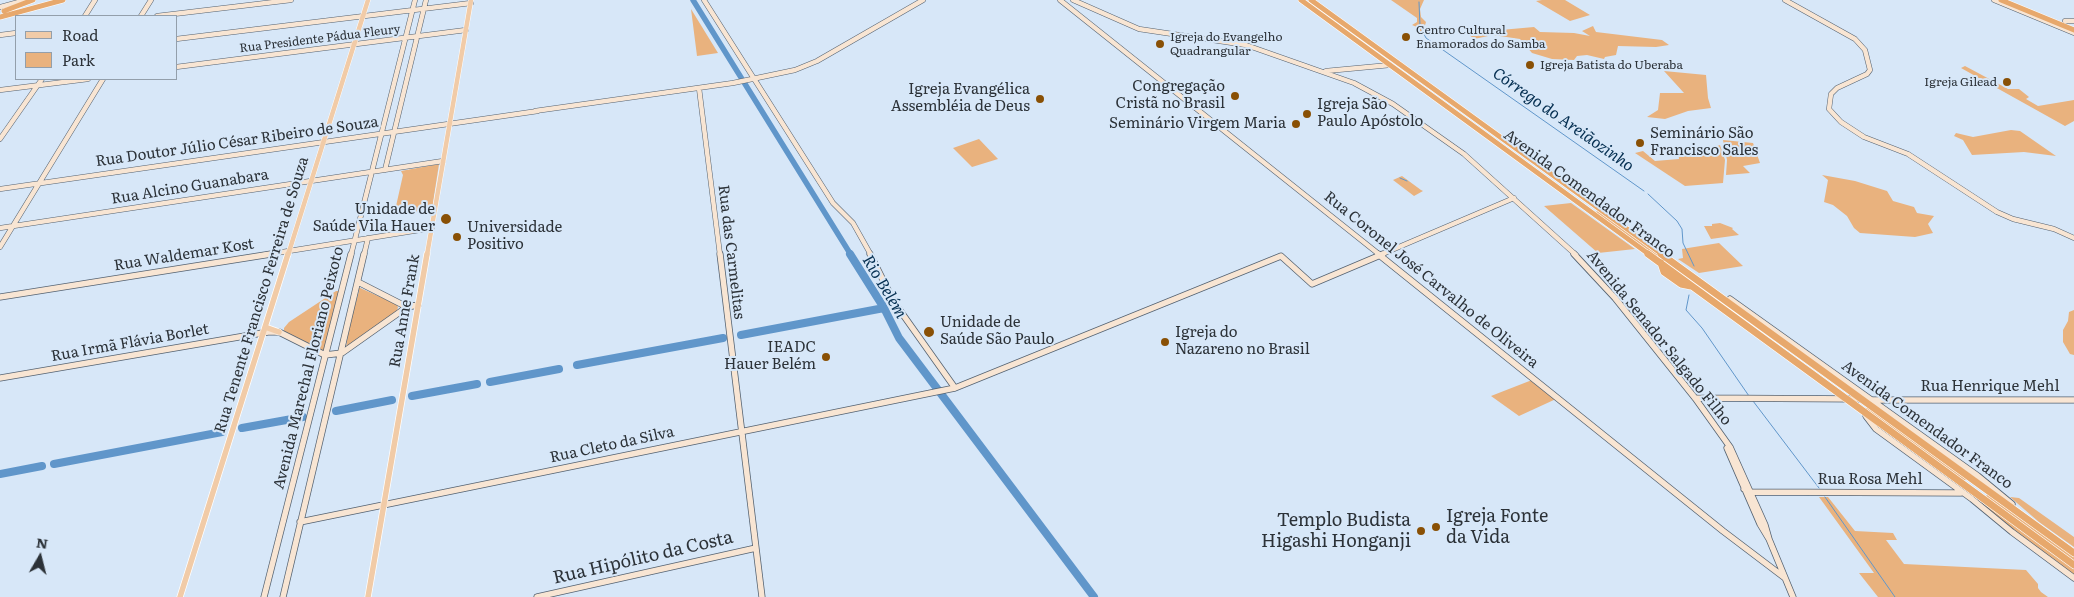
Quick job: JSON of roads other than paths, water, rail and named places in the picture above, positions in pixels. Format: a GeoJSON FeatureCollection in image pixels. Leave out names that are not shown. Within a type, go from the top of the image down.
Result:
{"type":"FeatureCollection","features":[{"type":"Feature","properties":{"kind":"highway"},"geometry":{"type":"LineString","coordinates":[[0,16],[33,0]]}},
{"type":"Feature","properties":{"kind":"highway"},"geometry":{"type":"LineString","coordinates":[[0,16],[64,0]]}},
{"type":"Feature","properties":{"kind":"highway","name":"Avenida Comendador Franco"},"geometry":{"type":"LineString","coordinates":[[1301,0],[2074,565]]}},
{"type":"Feature","properties":{"kind":"highway","name":"Avenida Comendador Franco"},"geometry":{"type":"LineString","coordinates":[[1310,0],[2074,553]]}},
{"type":"Feature","properties":{"kind":"highway"},"geometry":{"type":"LineString","coordinates":[[2002,0],[2074,30]]}},
{"type":"Feature","properties":{"kind":"highway"},"geometry":{"type":"LineString","coordinates":[[2006,0],[2074,30]]}},
{"type":"Feature","properties":{"kind":"highway"},"geometry":{"type":"LineString","coordinates":[[2040,14],[2066,21]]}},
{"type":"Feature","properties":{"kind":"highway"},"geometry":{"type":"LineString","coordinates":[[1324,17],[1333,16]]}},
{"type":"Feature","properties":{"kind":"highway"},"geometry":{"type":"LineString","coordinates":[[1483,133],[1490,135],[1492,132]]}},
{"type":"Feature","properties":{"kind":"highway"},"geometry":{"type":"LineString","coordinates":[[1493,141],[1495,138],[1501,139]]}},
{"type":"Feature","properties":{"kind":"highway"},"geometry":{"type":"LineString","coordinates":[[1591,212],[1591,208],[1599,210]]}},
{"type":"Feature","properties":{"kind":"highway"},"geometry":{"type":"LineString","coordinates":[[1711,300],[1712,296],[1720,297]]}},
{"type":"Feature","properties":{"kind":"highway"},"geometry":{"type":"LineString","coordinates":[[1797,363],[1805,364],[1808,360]]}},
{"type":"Feature","properties":{"kind":"main road","name":"Rua Tenente Francisco Ferreira de Souza"},"geometry":{"type":"LineString","coordinates":[[180,597],[368,0]]}},
{"type":"Feature","properties":{"kind":"main road","name":"Rua Anne Frank"},"geometry":{"type":"LineString","coordinates":[[368,597],[471,1]]}},
{"type":"Feature","properties":{"kind":"street"},"geometry":{"type":"LineString","coordinates":[[0,7],[26,0]]}},
{"type":"Feature","properties":{"kind":"street"},"geometry":{"type":"LineString","coordinates":[[86,15],[95,0]]}},
{"type":"Feature","properties":{"kind":"street"},"geometry":{"type":"LineString","coordinates":[[142,15],[151,0]]}},
{"type":"Feature","properties":{"kind":"street"},"geometry":{"type":"LineString","coordinates":[[165,15],[291,0]]}},
{"type":"Feature","properties":{"kind":"street","name":"Avenida Marechal Floriano Peixoto"},"geometry":{"type":"LineString","coordinates":[[264,597],[415,0]]}},
{"type":"Feature","properties":{"kind":"street"},"geometry":{"type":"LineString","coordinates":[[385,170],[426,0]]}},
{"type":"Feature","properties":{"kind":"street"},"geometry":{"type":"LineString","coordinates":[[704,0],[752,79],[833,203],[853,224],[867,247],[894,302],[953,388]]}},
{"type":"Feature","properties":{"kind":"street","name":"Rua Coronel José Carvalho de Oliveira"},"geometry":{"type":"LineString","coordinates":[[1061,0],[1378,255],[1596,427],[1723,531],[1786,578]]}},
{"type":"Feature","properties":{"kind":"street","name":"Avenida Senador Salgado Filho"},"geometry":{"type":"LineString","coordinates":[[1073,0],[1139,29],[1246,45],[1330,74],[1375,93],[1464,154],[1580,258],[1717,427],[1730,447],[1765,525],[1793,597]]}},
{"type":"Feature","properties":{"kind":"street"},"geometry":{"type":"LineString","coordinates":[[1779,0],[1793,4]]}},
{"type":"Feature","properties":{"kind":"street"},"geometry":{"type":"LineString","coordinates":[[1785,0],[1855,39],[1865,50],[1870,70],[1867,74],[1837,88],[1831,94],[1829,109],[1841,122],[1864,137],[1908,154],[1997,212],[2012,219],[2054,229],[2074,238]]}},
{"type":"Feature","properties":{"kind":"street"},"geometry":{"type":"LineString","coordinates":[[1994,0],[2074,30]]}},
{"type":"Feature","properties":{"kind":"street"},"geometry":{"type":"LineString","coordinates":[[178,39],[413,10],[471,1]]}},
{"type":"Feature","properties":{"kind":"street","name":"Rua Doutor Júlio César Ribeiro de Souza"},"geometry":{"type":"LineString","coordinates":[[0,189],[736,83],[807,66],[921,1]]}},
{"type":"Feature","properties":{"kind":"street"},"geometry":{"type":"LineString","coordinates":[[2066,21],[2074,22]]}},
{"type":"Feature","properties":{"kind":"street","name":"Rua Presidente Pádua Fleury"},"geometry":{"type":"LineString","coordinates":[[178,67],[466,30]]}},
{"type":"Feature","properties":{"kind":"street"},"geometry":{"type":"LineString","coordinates":[[0,35],[15,33]]}},
{"type":"Feature","properties":{"kind":"street"},"geometry":{"type":"LineString","coordinates":[[1322,72],[1390,65]]}},
{"type":"Feature","properties":{"kind":"street"},"geometry":{"type":"LineString","coordinates":[[1330,74],[1339,70]]}},
{"type":"Feature","properties":{"kind":"street"},"geometry":{"type":"LineString","coordinates":[[0,139],[41,80]]}},
{"type":"Feature","properties":{"kind":"street"},"geometry":{"type":"LineString","coordinates":[[0,90],[80,80]]}},
{"type":"Feature","properties":{"kind":"street"},"geometry":{"type":"LineString","coordinates":[[0,246],[102,80]]}},
{"type":"Feature","properties":{"kind":"street","name":"Rua das Carmelitas"},"geometry":{"type":"LineString","coordinates":[[699,88],[762,597]]}},
{"type":"Feature","properties":{"kind":"street","name":"Rua Alcino Guanabara"},"geometry":{"type":"LineString","coordinates":[[0,228],[443,161]]}},
{"type":"Feature","properties":{"kind":"street"},"geometry":{"type":"LineString","coordinates":[[1378,255],[1514,198]]}},
{"type":"Feature","properties":{"kind":"street","name":"Rua Waldemar Kost"},"geometry":{"type":"LineString","coordinates":[[0,298],[432,228]]}},
{"type":"Feature","properties":{"kind":"street","name":"Avenida Marechal Floriano Peixoto"},"geometry":{"type":"LineString","coordinates":[[283,597],[368,238]]}},
{"type":"Feature","properties":{"kind":"street","name":"Rua Cleto da Silva"},"geometry":{"type":"LineString","coordinates":[[300,522],[953,388],[973,382],[1110,324],[1281,256],[1312,284],[1378,255]]}},
{"type":"Feature","properties":{"kind":"street","name":"Avenida Comendador Franco"},"geometry":{"type":"LineString","coordinates":[[1689,274],[1713,288],[1978,476],[2023,516]]}},
{"type":"Feature","properties":{"kind":"street"},"geometry":{"type":"LineString","coordinates":[[358,282],[407,307]]}},
{"type":"Feature","properties":{"kind":"street"},"geometry":{"type":"LineString","coordinates":[[325,355],[342,353],[407,307],[418,305]]}},
{"type":"Feature","properties":{"kind":"street","name":"Rua Irmã Flávia Borlet"},"geometry":{"type":"LineString","coordinates":[[0,378],[264,329],[279,332],[325,355]]}},
{"type":"Feature","properties":{"kind":"street","name":"Rua Henrique Mehl"},"geometry":{"type":"LineString","coordinates":[[1695,398],[2074,400]]}},
{"type":"Feature","properties":{"kind":"street","name":"Avenida Comendador Franco"},"geometry":{"type":"LineString","coordinates":[[1862,410],[1876,429],[2074,578]]}},
{"type":"Feature","properties":{"kind":"street"},"geometry":{"type":"LineString","coordinates":[[1974,492],[1980,490],[1982,486],[1978,476]]}},
{"type":"Feature","properties":{"kind":"street","name":"Rua Rosa Mehl"},"geometry":{"type":"LineString","coordinates":[[1748,490],[1974,492]]}},
{"type":"Feature","properties":{"kind":"street","name":"Rua Hipólito da Costa"},"geometry":{"type":"LineString","coordinates":[[538,597],[756,548]]}},
{"type":"Feature","properties":{"kind":"waterway","name":"Rio Belém"},"geometry":{"type":"LineString","coordinates":[[693,0],[851,255]]}},
{"type":"Feature","properties":{"kind":"waterway","name":"Córrego do Areiãozinho"},"geometry":{"type":"LineString","coordinates":[[1419,2],[1420,26],[1426,38],[1644,191]]}},
{"type":"Feature","properties":{"kind":"waterway"},"geometry":{"type":"LineString","coordinates":[[1400,178],[1407,181]]}},
{"type":"Feature","properties":{"kind":"waterway","name":"Córrego do Areiãozinho"},"geometry":{"type":"LineString","coordinates":[[1648,194],[1677,221],[1682,229],[1683,243],[1694,266]]}},
{"type":"Feature","properties":{"kind":"waterway","name":"Rio Belém"},"geometry":{"type":"LineString","coordinates":[[850,254],[884,308]]}},
{"type":"Feature","properties":{"kind":"waterway","name":"Córrego do Areiãozinho"},"geometry":{"type":"LineString","coordinates":[[1689,295],[1686,310],[1702,328],[1749,396]]}},
{"type":"Feature","properties":{"kind":"waterway"},"geometry":{"type":"LineString","coordinates":[[741,335],[884,308]]}},
{"type":"Feature","properties":{"kind":"waterway","name":"Rio Belém"},"geometry":{"type":"LineString","coordinates":[[884,308],[899,338],[1094,597]]}},
{"type":"Feature","properties":{"kind":"waterway"},"geometry":{"type":"LineString","coordinates":[[577,365],[723,338]]}},
{"type":"Feature","properties":{"kind":"waterway"},"geometry":{"type":"LineString","coordinates":[[490,382],[559,369]]}},
{"type":"Feature","properties":{"kind":"waterway"},"geometry":{"type":"LineString","coordinates":[[412,396],[477,384]]}},
{"type":"Feature","properties":{"kind":"waterway"},"geometry":{"type":"LineString","coordinates":[[336,411],[392,400]]}},
{"type":"Feature","properties":{"kind":"waterway","name":"Córrego do Areiãozinho"},"geometry":{"type":"LineString","coordinates":[[1753,401],[1819,488]]}},
{"type":"Feature","properties":{"kind":"waterway"},"geometry":{"type":"LineString","coordinates":[[242,428],[303,417]]}},
{"type":"Feature","properties":{"kind":"waterway"},"geometry":{"type":"LineString","coordinates":[[54,464],[222,432]]}},
{"type":"Feature","properties":{"kind":"waterway"},"geometry":{"type":"LineString","coordinates":[[0,474],[42,466]]}},
{"type":"Feature","properties":{"kind":"waterway","name":"Córrego do Areiãozinho"},"geometry":{"type":"LineString","coordinates":[[1825,497],[1895,597]]}},
{"type":"Feature","properties":{"kind":"place","name":"Centro Cultural Enamorados do Samba"},"geometry":{"type":"Point","coordinates":[1406,37]}},
{"type":"Feature","properties":{"kind":"place","name":"Igreja do Evangelho Quadrangular"},"geometry":{"type":"Point","coordinates":[1160,44]}},
{"type":"Feature","properties":{"kind":"place","name":"Igreja Batista do Uberaba"},"geometry":{"type":"Point","coordinates":[1530,65]}},
{"type":"Feature","properties":{"kind":"place","name":"Igreja Gilead"},"geometry":{"type":"Point","coordinates":[2007,82]}},
{"type":"Feature","properties":{"kind":"place","name":"Congregação Cristã no Brasil"},"geometry":{"type":"Point","coordinates":[1235,96]}},
{"type":"Feature","properties":{"kind":"place","name":"Igreja Evangélica Assembléia de Deus"},"geometry":{"type":"Point","coordinates":[1040,99]}},
{"type":"Feature","properties":{"kind":"place","name":"Igreja São Paulo Apóstolo"},"geometry":{"type":"Point","coordinates":[1307,114]}},
{"type":"Feature","properties":{"kind":"place","name":"Seminário Virgem Maria"},"geometry":{"type":"Point","coordinates":[1296,124]}},
{"type":"Feature","properties":{"kind":"place","name":"Seminário São Francisco Sales"},"geometry":{"type":"Point","coordinates":[1640,143]}},
{"type":"Feature","properties":{"kind":"place","name":"Unidade de Saúde Vila Hauer"},"geometry":{"type":"Point","coordinates":[446,219]}},
{"type":"Feature","properties":{"kind":"place","name":"Universidade Positivo"},"geometry":{"type":"Point","coordinates":[457,237]}},
{"type":"Feature","properties":{"kind":"place","name":"Unidade de Saúde São Paulo"},"geometry":{"type":"Point","coordinates":[929,332]}},
{"type":"Feature","properties":{"kind":"place","name":"Igreja do Nazareno no Brasil"},"geometry":{"type":"Point","coordinates":[1165,342]}},
{"type":"Feature","properties":{"kind":"place","name":"IEADC Hauer Belém"},"geometry":{"type":"Point","coordinates":[826,357]}},
{"type":"Feature","properties":{"kind":"place","name":"Igreja Fonte da Vida"},"geometry":{"type":"Point","coordinates":[1436,527]}},
{"type":"Feature","properties":{"kind":"place","name":"Templo Budista Higashi Honganji"},"geometry":{"type":"Point","coordinates":[1421,531]}}]}
